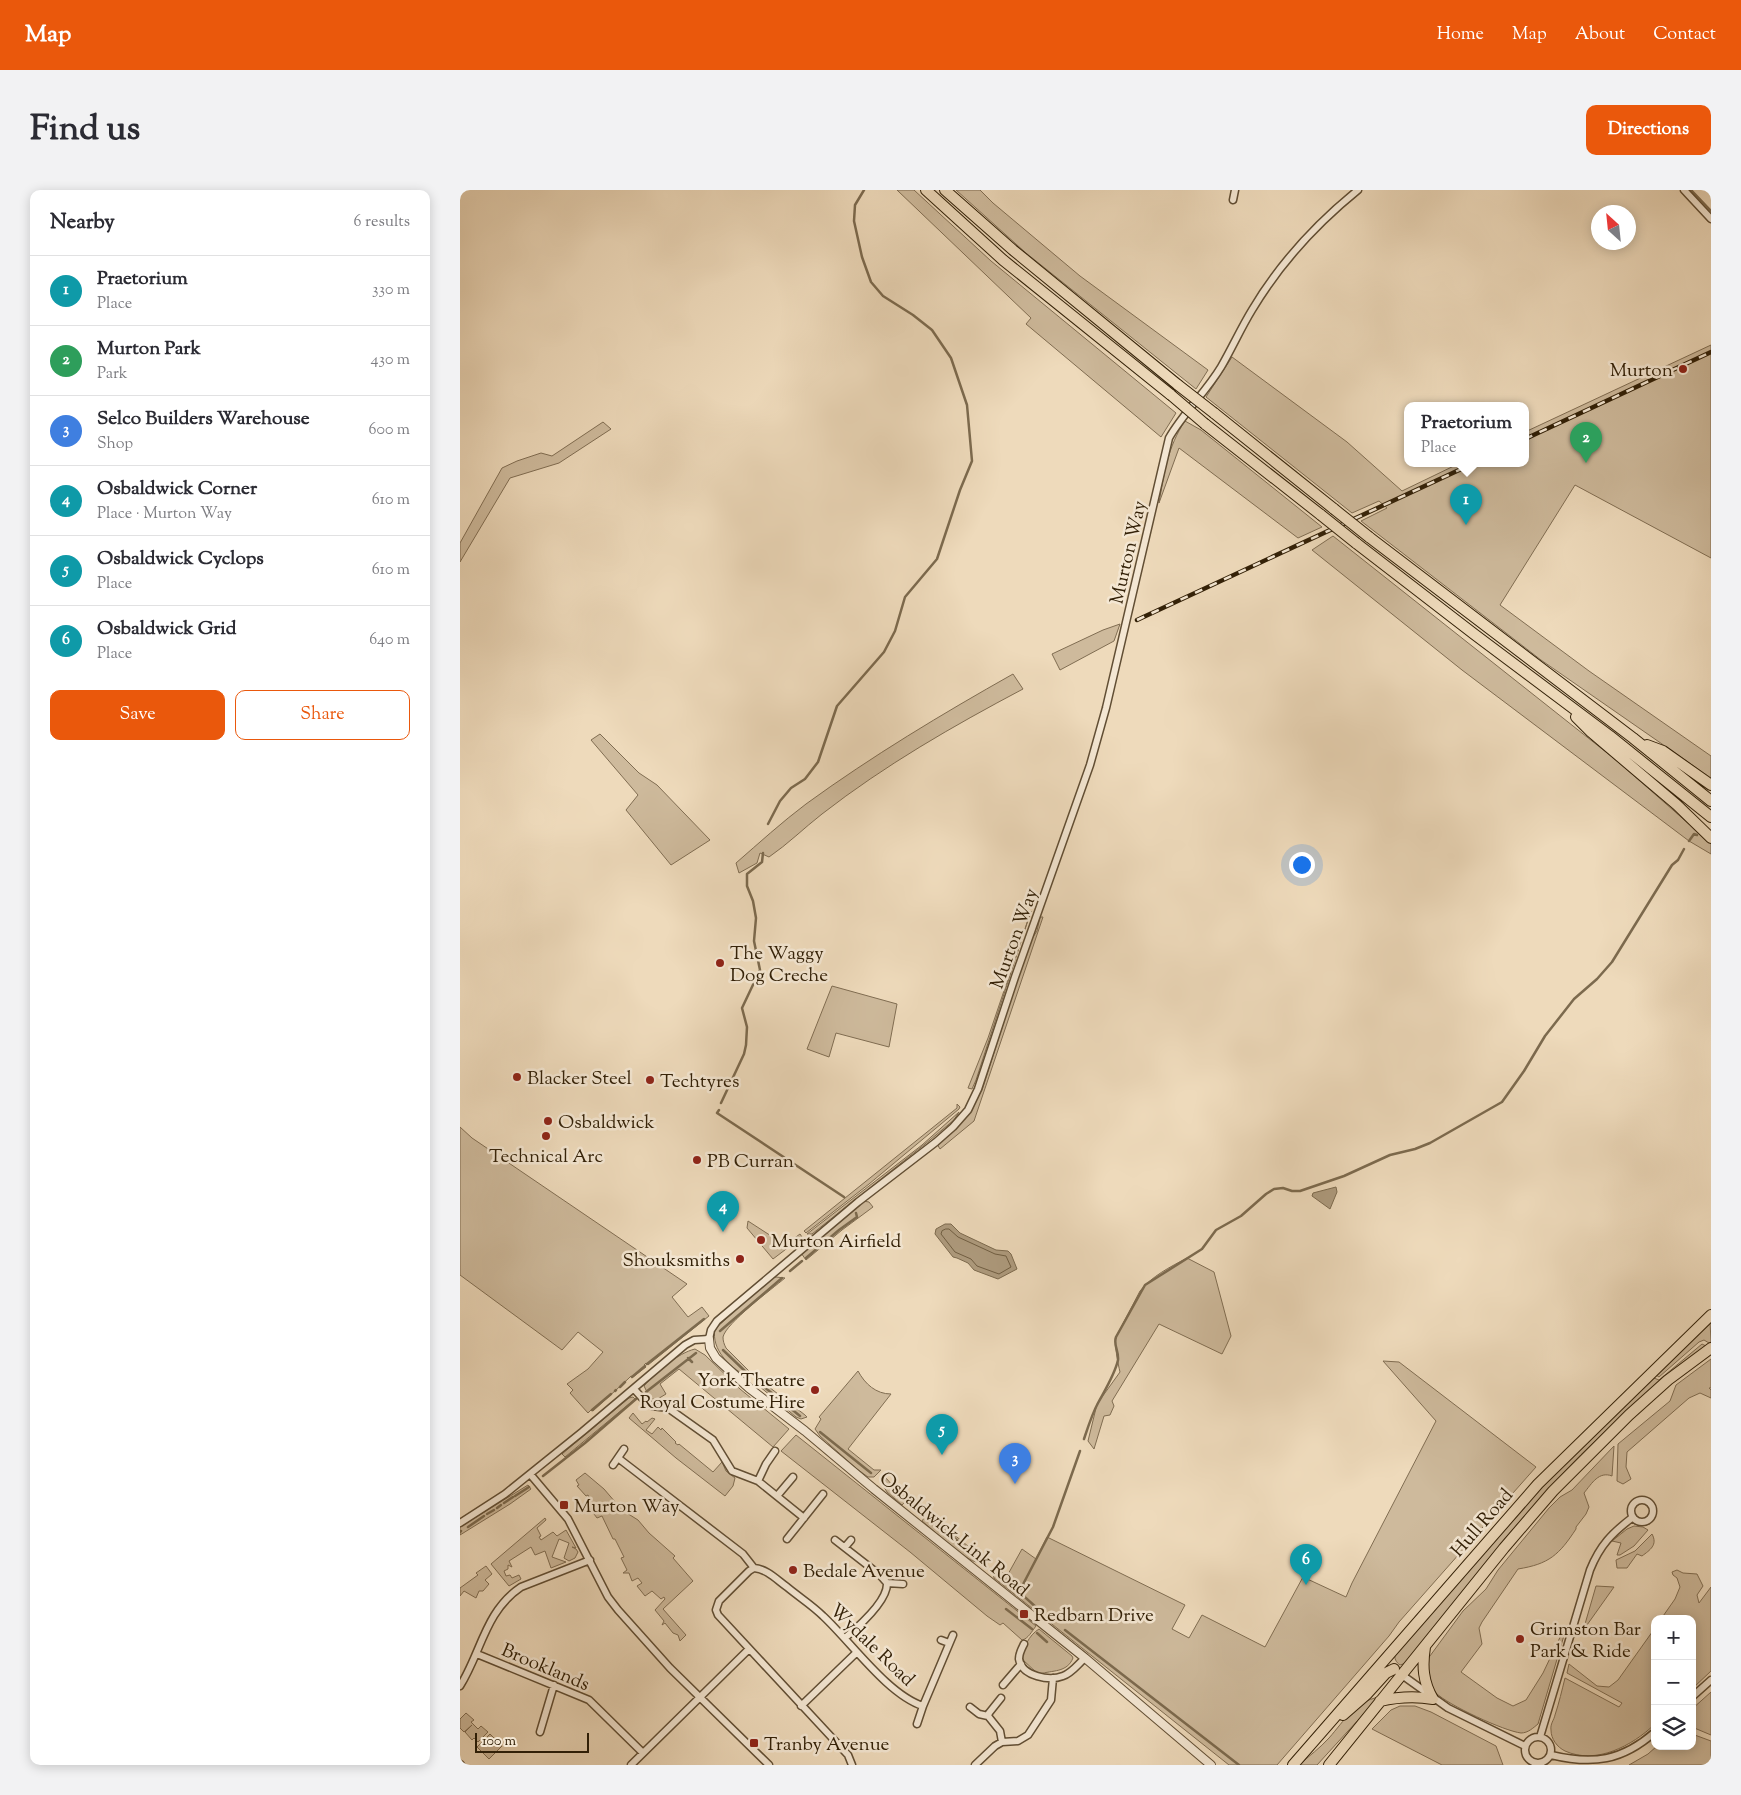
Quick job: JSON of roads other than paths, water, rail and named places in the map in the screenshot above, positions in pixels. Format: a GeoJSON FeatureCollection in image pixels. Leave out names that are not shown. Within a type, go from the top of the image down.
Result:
{"type":"FeatureCollection","features":[{"type":"Feature","properties":{"kind":"main road"},"geometry":{"type":"LineString","coordinates":[[926,190],[1003,260],[1205,424],[1356,543],[1610,736],[1711,817]]}},
{"type":"Feature","properties":{"kind":"main road"},"geometry":{"type":"LineString","coordinates":[[945,190],[1013,250],[1178,385],[1369,537],[1633,738],[1711,800]]}},
{"type":"Feature","properties":{"kind":"main road"},"geometry":{"type":"LineString","coordinates":[[1556,696],[1591,732],[1677,805],[1711,838]]}},
{"type":"Feature","properties":{"kind":"main road"},"geometry":{"type":"LineString","coordinates":[[1633,738],[1662,752],[1711,785]]}},
{"type":"Feature","properties":{"kind":"main road","name":"Hull Road"},"geometry":{"type":"LineString","coordinates":[[1293,1765],[1538,1484],[1711,1315]]}},
{"type":"Feature","properties":{"kind":"main road","name":"Hull Road"},"geometry":{"type":"LineString","coordinates":[[1329,1765],[1380,1701],[1398,1672],[1426,1646],[1504,1548],[1553,1491],[1629,1415],[1668,1380],[1711,1348]]}},
{"type":"Feature","properties":{"kind":"main road"},"geometry":{"type":"LineString","coordinates":[[1426,1646],[1423,1674],[1433,1699]]}},
{"type":"Feature","properties":{"kind":"main road"},"geometry":{"type":"LineString","coordinates":[[1388,1654],[1387,1662],[1398,1672]]}},
{"type":"Feature","properties":{"kind":"main road"},"geometry":{"type":"LineString","coordinates":[[1321,1733],[1361,1699],[1386,1673],[1398,1672]]}},
{"type":"Feature","properties":{"kind":"main road"},"geometry":{"type":"LineString","coordinates":[[1380,1701],[1405,1697],[1433,1699]]}},
{"type":"Feature","properties":{"kind":"main road"},"geometry":{"type":"LineString","coordinates":[[1320,1765],[1335,1749],[1348,1740]]}},
{"type":"Feature","properties":{"kind":"street"},"geometry":{"type":"LineString","coordinates":[[1233,200],[1236,190]]}},
{"type":"Feature","properties":{"kind":"street","name":"Murton Way"},"geometry":{"type":"LineString","coordinates":[[709,1340],[711,1330],[717,1322],[820,1234],[936,1142],[968,1110],[978,1089],[1015,976],[1093,756],[1170,438],[1180,420],[1210,383],[1253,307],[1277,272],[1316,227],[1358,190]]}},
{"type":"Feature","properties":{"kind":"street"},"geometry":{"type":"LineString","coordinates":[[1684,190],[1711,219]]}},
{"type":"Feature","properties":{"kind":"street"},"geometry":{"type":"LineString","coordinates":[[460,1523],[532,1476],[638,1394],[689,1342],[709,1340]]}},
{"type":"Feature","properties":{"kind":"street","name":"Osbaldwick Link Road"},"geometry":{"type":"LineString","coordinates":[[709,1340],[710,1348],[716,1358],[748,1388],[805,1431],[1085,1658],[1211,1765]]}},
{"type":"Feature","properties":{"kind":"street"},"geometry":{"type":"LineString","coordinates":[[638,1394],[652,1406],[668,1408],[714,1440],[732,1471],[758,1481],[804,1518]]}},
{"type":"Feature","properties":{"kind":"street"},"geometry":{"type":"LineString","coordinates":[[612,1465],[624,1449]]}},
{"type":"Feature","properties":{"kind":"street"},"geometry":{"type":"LineString","coordinates":[[758,1481],[766,1464],[776,1451]]}},
{"type":"Feature","properties":{"kind":"street"},"geometry":{"type":"LineString","coordinates":[[618,1458],[743,1554],[754,1568],[719,1601],[716,1610],[718,1616],[848,1756],[852,1765]]}},
{"type":"Feature","properties":{"kind":"street"},"geometry":{"type":"LineString","coordinates":[[532,1476],[568,1520],[608,1597],[618,1610],[647,1644],[769,1765]]}},
{"type":"Feature","properties":{"kind":"street"},"geometry":{"type":"LineString","coordinates":[[777,1496],[793,1477]]}},
{"type":"Feature","properties":{"kind":"street"},"geometry":{"type":"LineString","coordinates":[[787,1539],[823,1494]]}},
{"type":"Feature","properties":{"kind":"street"},"geometry":{"type":"LineString","coordinates":[[1540,1737],[1593,1562],[1610,1536],[1633,1517]]}},
{"type":"Feature","properties":{"kind":"street"},"geometry":{"type":"LineString","coordinates":[[835,1540],[880,1575],[887,1583],[904,1584]]}},
{"type":"Feature","properties":{"kind":"street"},"geometry":{"type":"LineString","coordinates":[[845,1547],[851,1540]]}},
{"type":"Feature","properties":{"kind":"street"},"geometry":{"type":"LineString","coordinates":[[460,1686],[469,1673],[496,1611],[512,1593],[590,1560]]}},
{"type":"Feature","properties":{"kind":"street","name":"Wydale Road"},"geometry":{"type":"LineString","coordinates":[[754,1568],[759,1568],[770,1574],[823,1615],[898,1692],[923,1706]]}},
{"type":"Feature","properties":{"kind":"street"},"geometry":{"type":"LineString","coordinates":[[845,1638],[868,1618],[886,1590],[887,1583]]}},
{"type":"Feature","properties":{"kind":"street","name":"Wydale Road"},"geometry":{"type":"LineString","coordinates":[[917,1724],[953,1635]]}},
{"type":"Feature","properties":{"kind":"street"},"geometry":{"type":"LineString","coordinates":[[941,1640],[949,1643]]}},
{"type":"Feature","properties":{"kind":"street"},"geometry":{"type":"LineString","coordinates":[[1024,1644],[1019,1654],[1021,1664],[1036,1676],[1053,1678],[1066,1675],[1085,1658]]}},
{"type":"Feature","properties":{"kind":"street"},"geometry":{"type":"LineString","coordinates":[[631,1765],[748,1650]]}},
{"type":"Feature","properties":{"kind":"street"},"geometry":{"type":"LineString","coordinates":[[801,1706],[857,1652]]}},
{"type":"Feature","properties":{"kind":"street","name":"Brooklands"},"geometry":{"type":"LineString","coordinates":[[476,1654],[589,1700],[643,1753]]}},
{"type":"Feature","properties":{"kind":"street"},"geometry":{"type":"LineString","coordinates":[[1003,1685],[1021,1664]]}},
{"type":"Feature","properties":{"kind":"street"},"geometry":{"type":"LineString","coordinates":[[1398,1672],[1433,1699],[1476,1723],[1525,1746]]}},
{"type":"Feature","properties":{"kind":"street"},"geometry":{"type":"LineString","coordinates":[[975,1765],[986,1753],[1002,1742],[1024,1738],[1033,1728],[1037,1719],[1051,1700],[1053,1678]]}},
{"type":"Feature","properties":{"kind":"street"},"geometry":{"type":"LineString","coordinates":[[1696,1693],[1711,1680]]}},
{"type":"Feature","properties":{"kind":"street"},"geometry":{"type":"LineString","coordinates":[[540,1732],[554,1685]]}},
{"type":"Feature","properties":{"kind":"street"},"geometry":{"type":"LineString","coordinates":[[988,1716],[1001,1698]]}},
{"type":"Feature","properties":{"kind":"street"},"geometry":{"type":"LineString","coordinates":[[970,1707],[979,1714],[988,1716],[1000,1731],[1002,1742]]}},
{"type":"Feature","properties":{"kind":"street"},"geometry":{"type":"LineString","coordinates":[[1551,1755],[1574,1761],[1603,1761],[1634,1749],[1651,1735]]}},
{"type":"Feature","properties":{"kind":"street"},"geometry":{"type":"LineString","coordinates":[[1540,1737],[1548,1742],[1551,1755],[1542,1763],[1534,1763],[1527,1758],[1524,1750],[1525,1746],[1531,1739],[1540,1737]]}},
{"type":"Feature","properties":{"kind":"water"},"geometry":{"type":"Polygon","coordinates":[[[1336,1187],[1337,1192],[1330,1209],[1312,1196],[1313,1193],[1336,1187]]]}},
{"type":"Feature","properties":{"kind":"water"},"geometry":{"type":"Polygon","coordinates":[[[945,1224],[951,1224],[960,1233],[996,1250],[1008,1251],[1017,1269],[998,1279],[974,1270],[968,1263],[953,1257],[935,1234],[936,1229],[945,1224]]]}},
{"type":"Feature","properties":{"kind":"waterway"},"geometry":{"type":"LineString","coordinates":[[768,824],[780,801],[791,788],[805,779],[818,762],[837,706],[884,652],[895,631],[905,597],[937,559],[960,490],[972,461],[967,405],[951,358],[932,330],[883,296],[871,282],[862,257],[854,221],[855,205],[864,190]]}},
{"type":"Feature","properties":{"kind":"waterway"},"geometry":{"type":"LineString","coordinates":[[1691,190],[1711,211]]}},
{"type":"Feature","properties":{"kind":"waterway"},"geometry":{"type":"LineString","coordinates":[[1689,841],[1694,834],[1697,835]]}},
{"type":"Feature","properties":{"kind":"waterway"},"geometry":{"type":"LineString","coordinates":[[1084,1439],[1094,1412],[1117,1365],[1116,1337],[1145,1285],[1202,1249],[1216,1230],[1241,1216],[1274,1189],[1283,1188],[1300,1191],[1344,1176],[1390,1155],[1415,1149],[1430,1143],[1502,1102],[1524,1071],[1545,1036],[1574,999],[1597,979],[1612,962],[1672,865],[1678,860],[1684,849]]}},
{"type":"Feature","properties":{"kind":"waterway"},"geometry":{"type":"LineString","coordinates":[[721,1103],[744,1054],[747,1027],[742,1008],[760,970],[754,941],[756,918],[753,901],[747,886],[747,874],[762,862],[763,853]]}},
{"type":"Feature","properties":{"kind":"waterway"},"geometry":{"type":"LineString","coordinates":[[719,1110],[717,1113],[844,1197]]}},
{"type":"Feature","properties":{"kind":"waterway"},"geometry":{"type":"LineString","coordinates":[[806,1258],[857,1217],[856,1213]]}},
{"type":"Feature","properties":{"kind":"waterway"},"geometry":{"type":"LineString","coordinates":[[790,1271],[802,1261]]}},
{"type":"Feature","properties":{"kind":"waterway"},"geometry":{"type":"LineString","coordinates":[[720,1331],[782,1278]]}},
{"type":"Feature","properties":{"kind":"waterway"},"geometry":{"type":"LineString","coordinates":[[647,1364],[704,1319]]}},
{"type":"Feature","properties":{"kind":"waterway"},"geometry":{"type":"LineString","coordinates":[[723,1350],[747,1373]]}},
{"type":"Feature","properties":{"kind":"waterway"},"geometry":{"type":"LineString","coordinates":[[646,1392],[696,1353]]}},
{"type":"Feature","properties":{"kind":"waterway"},"geometry":{"type":"LineString","coordinates":[[688,1358],[692,1362]]}},
{"type":"Feature","properties":{"kind":"waterway"},"geometry":{"type":"LineString","coordinates":[[632,1377],[645,1366]]}},
{"type":"Feature","properties":{"kind":"waterway"},"geometry":{"type":"LineString","coordinates":[[620,1387],[625,1382]]}},
{"type":"Feature","properties":{"kind":"waterway"},"geometry":{"type":"LineString","coordinates":[[763,1386],[800,1416]]}},
{"type":"Feature","properties":{"kind":"waterway"},"geometry":{"type":"LineString","coordinates":[[592,1410],[611,1394]]}},
{"type":"Feature","properties":{"kind":"waterway"},"geometry":{"type":"LineString","coordinates":[[543,1476],[636,1399]]}},
{"type":"Feature","properties":{"kind":"waterway"},"geometry":{"type":"LineString","coordinates":[[820,1432],[871,1473]]}},
{"type":"Feature","properties":{"kind":"waterway"},"geometry":{"type":"LineString","coordinates":[[1019,1592],[1053,1527],[1080,1451]]}},
{"type":"Feature","properties":{"kind":"waterway"},"geometry":{"type":"LineString","coordinates":[[887,1486],[905,1499]]}},
{"type":"Feature","properties":{"kind":"waterway"},"geometry":{"type":"LineString","coordinates":[[515,1496],[529,1487]]}},
{"type":"Feature","properties":{"kind":"waterway"},"geometry":{"type":"LineString","coordinates":[[504,1503],[513,1497]]}},
{"type":"Feature","properties":{"kind":"waterway"},"geometry":{"type":"LineString","coordinates":[[497,1508],[501,1505]]}},
{"type":"Feature","properties":{"kind":"waterway"},"geometry":{"type":"LineString","coordinates":[[487,1514],[494,1510]]}},
{"type":"Feature","properties":{"kind":"waterway"},"geometry":{"type":"LineString","coordinates":[[468,1527],[484,1516]]}},
{"type":"Feature","properties":{"kind":"waterway"},"geometry":{"type":"LineString","coordinates":[[929,1518],[978,1557]]}},
{"type":"Feature","properties":{"kind":"waterway"},"geometry":{"type":"LineString","coordinates":[[998,1573],[1037,1608]]}},
{"type":"Feature","properties":{"kind":"waterway"},"geometry":{"type":"LineString","coordinates":[[1006,1609],[1032,1629]]}},
{"type":"Feature","properties":{"kind":"waterway"},"geometry":{"type":"LineString","coordinates":[[1065,1630],[1239,1765]]}},
{"type":"Feature","properties":{"kind":"waterway"},"geometry":{"type":"LineString","coordinates":[[1037,1633],[1047,1642]]}},
{"type":"Feature","properties":{"kind":"railway"},"geometry":{"type":"LineString","coordinates":[[1529,437],[1711,352]]}},
{"type":"Feature","properties":{"kind":"railway"},"geometry":{"type":"LineString","coordinates":[[1137,620],[1466,467]]}},
{"type":"Feature","properties":{"kind":"place","name":"Murton"},"geometry":{"type":"Point","coordinates":[1683,369]}},
{"type":"Feature","properties":{"kind":"place","name":"Murton Park"},"geometry":{"type":"Point","coordinates":[1586,463]}},
{"type":"Feature","properties":{"kind":"place","name":"Praetorium"},"geometry":{"type":"Point","coordinates":[1466,525]}},
{"type":"Feature","properties":{"kind":"place","name":"The Waggy Dog Creche"},"geometry":{"type":"Point","coordinates":[720,963]}},
{"type":"Feature","properties":{"kind":"place","name":"Blacker Steel"},"geometry":{"type":"Point","coordinates":[517,1077]}},
{"type":"Feature","properties":{"kind":"place","name":"Techtyres"},"geometry":{"type":"Point","coordinates":[650,1080]}},
{"type":"Feature","properties":{"kind":"place","name":"Osbaldwick"},"geometry":{"type":"Point","coordinates":[548,1121]}},
{"type":"Feature","properties":{"kind":"place","name":"Technical Arc"},"geometry":{"type":"Point","coordinates":[546,1136]}},
{"type":"Feature","properties":{"kind":"place","name":"PB Curran"},"geometry":{"type":"Point","coordinates":[697,1160]}},
{"type":"Feature","properties":{"kind":"place","name":"Osbaldwick Corner"},"geometry":{"type":"Point","coordinates":[723,1232]}},
{"type":"Feature","properties":{"kind":"place","name":"Murton Airfield"},"geometry":{"type":"Point","coordinates":[761,1240]}},
{"type":"Feature","properties":{"kind":"place","name":"Shouksmiths"},"geometry":{"type":"Point","coordinates":[740,1259]}},
{"type":"Feature","properties":{"kind":"place","name":"York Theatre Royal Costume Hire"},"geometry":{"type":"Point","coordinates":[815,1390]}},
{"type":"Feature","properties":{"kind":"place","name":"Osbaldwick Cyclops"},"geometry":{"type":"Point","coordinates":[942,1455]}},
{"type":"Feature","properties":{"kind":"place","name":"Selco Builders Warehouse"},"geometry":{"type":"Point","coordinates":[1015,1484]}},
{"type":"Feature","properties":{"kind":"place","name":"Murton Way"},"geometry":{"type":"Point","coordinates":[564,1505]}},
{"type":"Feature","properties":{"kind":"place","name":"Bedale Avenue"},"geometry":{"type":"Point","coordinates":[793,1570]}},
{"type":"Feature","properties":{"kind":"place","name":"Osbaldwick Grid"},"geometry":{"type":"Point","coordinates":[1306,1585]}},
{"type":"Feature","properties":{"kind":"place","name":"Redbarn Drive"},"geometry":{"type":"Point","coordinates":[1024,1614]}},
{"type":"Feature","properties":{"kind":"place","name":"Grimston Bar Park & Ride"},"geometry":{"type":"Point","coordinates":[1520,1639]}},
{"type":"Feature","properties":{"kind":"place","name":"Tranby Avenue"},"geometry":{"type":"Point","coordinates":[754,1743]}}]}
